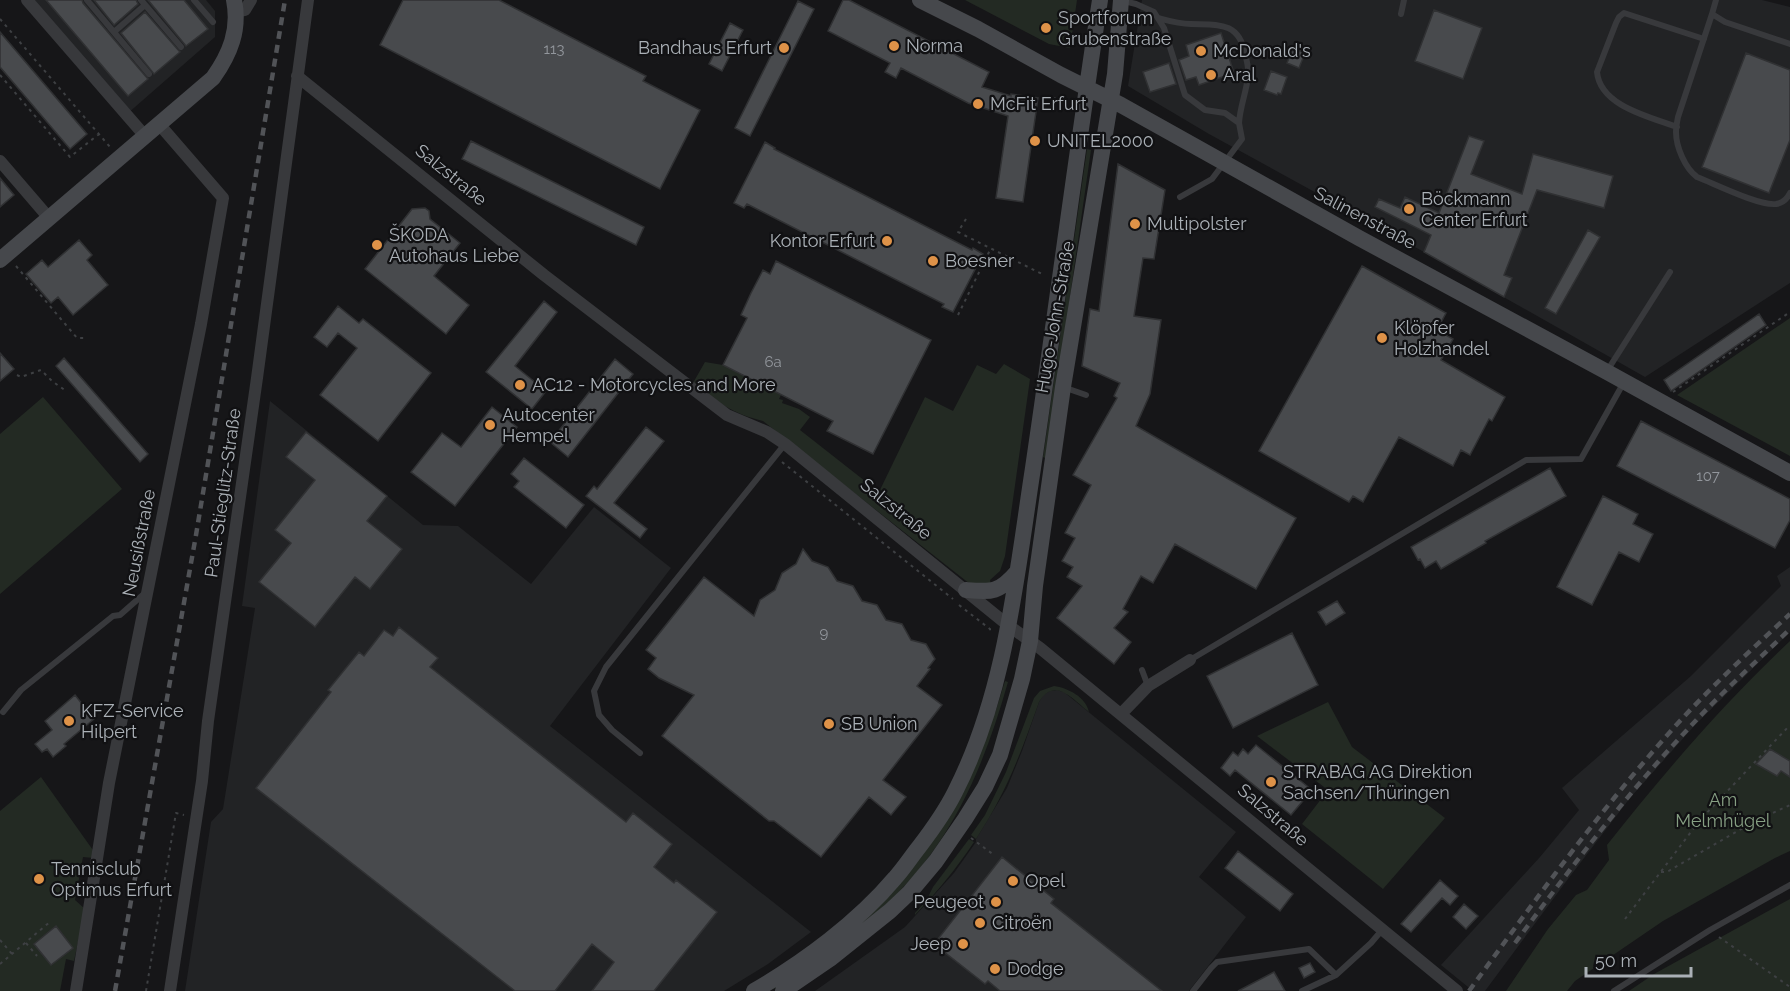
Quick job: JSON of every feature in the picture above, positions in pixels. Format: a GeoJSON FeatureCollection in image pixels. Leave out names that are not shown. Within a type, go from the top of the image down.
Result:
{"type":"FeatureCollection","features":[{"type":"Feature","properties":{"kind":"main road","name":"Salinenstraße"},"geometry":{"type":"LineString","coordinates":[[920,0],[1110,100],[1790,473]]}},
{"type":"Feature","properties":{"kind":"main road","name":"Hugo-John-Straße"},"geometry":{"type":"LineString","coordinates":[[754,991],[826,943],[854,920],[895,878],[939,820],[977,745],[1009,626],[1100,0]]}},
{"type":"Feature","properties":{"kind":"main road","name":"Hugo-John-Straße"},"geometry":{"type":"LineString","coordinates":[[783,991],[830,959],[910,892],[960,827],[985,787],[1000,755],[1022,680],[1030,641],[1035,586],[1063,387],[1115,74],[1121,0]]}},
{"type":"Feature","properties":{"kind":"main road"},"geometry":{"type":"LineString","coordinates":[[3,257],[213,78],[223,64],[233,41],[235,6]]}},
{"type":"Feature","properties":{"kind":"main road"},"geometry":{"type":"LineString","coordinates":[[966,590],[992,592],[1006,585],[1017,572]]}},
{"type":"Feature","properties":{"kind":"street"},"geometry":{"type":"LineString","coordinates":[[27,0],[145,136]]}},
{"type":"Feature","properties":{"kind":"street"},"geometry":{"type":"LineString","coordinates":[[235,6],[245,10],[251,0]]}},
{"type":"Feature","properties":{"kind":"street","name":"Paul-Stieglitz-Straße"},"geometry":{"type":"LineString","coordinates":[[170,991],[308,0]]}},
{"type":"Feature","properties":{"kind":"street","name":"Salzstraße"},"geometry":{"type":"LineString","coordinates":[[297,76],[541,279],[727,415],[767,432],[785,444],[1121,714],[1457,991]]}},
{"type":"Feature","properties":{"kind":"street","name":"Neusißstraße"},"geometry":{"type":"LineString","coordinates":[[76,991],[109,783],[199,334],[223,198],[159,124]]}},
{"type":"Feature","properties":{"kind":"street"},"geometry":{"type":"LineString","coordinates":[[0,161],[49,218]]}},
{"type":"Feature","properties":{"kind":"street"},"geometry":{"type":"LineString","coordinates":[[1121,714],[1148,686],[1190,660]]}},
{"type":"Feature","properties":{"kind":"lane"},"geometry":{"type":"LineString","coordinates":[[87,0],[149,74]]}},
{"type":"Feature","properties":{"kind":"lane"},"geometry":{"type":"LineString","coordinates":[[194,0],[213,22]]}},
{"type":"Feature","properties":{"kind":"lane"},"geometry":{"type":"LineString","coordinates":[[1121,0],[1136,3],[1155,12],[1164,28],[1185,95],[1204,110],[1224,113],[1239,123]]}},
{"type":"Feature","properties":{"kind":"lane"},"geometry":{"type":"LineString","coordinates":[[1401,14],[1404,0]]}},
{"type":"Feature","properties":{"kind":"lane"},"geometry":{"type":"LineString","coordinates":[[1716,0],[1678,117],[1676,134],[1685,163],[1690,172],[1697,177],[1766,204],[1779,204],[1790,193]]}},
{"type":"Feature","properties":{"kind":"lane"},"geometry":{"type":"LineString","coordinates":[[114,32],[143,2],[181,47]]}},
{"type":"Feature","properties":{"kind":"lane"},"geometry":{"type":"LineString","coordinates":[[1677,128],[1627,109],[1616,102],[1598,80],[1597,72],[1619,17],[1624,13],[1704,39]]}},
{"type":"Feature","properties":{"kind":"lane"},"geometry":{"type":"LineString","coordinates":[[1712,14],[1725,22],[1790,44]]}},
{"type":"Feature","properties":{"kind":"lane"},"geometry":{"type":"LineString","coordinates":[[1158,18],[1173,22],[1228,27],[1237,33],[1245,50],[1249,74],[1240,108],[1239,123],[1242,139],[1212,178],[1180,197]]}},
{"type":"Feature","properties":{"kind":"lane"},"geometry":{"type":"LineString","coordinates":[[1607,372],[1670,272]]}},
{"type":"Feature","properties":{"kind":"lane"},"geometry":{"type":"LineString","coordinates":[[1190,660],[1526,460],[1581,459],[1624,382]]}},
{"type":"Feature","properties":{"kind":"lane"},"geometry":{"type":"LineString","coordinates":[[1063,387],[1086,395]]}},
{"type":"Feature","properties":{"kind":"lane"},"geometry":{"type":"LineString","coordinates":[[640,753],[612,730],[599,715],[594,691],[606,667],[785,444]]}},
{"type":"Feature","properties":{"kind":"lane"},"geometry":{"type":"LineString","coordinates":[[3,712],[21,690],[113,616],[120,615],[148,591]]}},
{"type":"Feature","properties":{"kind":"lane"},"geometry":{"type":"LineString","coordinates":[[1142,670],[1148,686]]}},
{"type":"Feature","properties":{"kind":"lane"},"geometry":{"type":"LineString","coordinates":[[1614,991],[1710,930],[1790,885]]}},
{"type":"Feature","properties":{"kind":"lane"},"geometry":{"type":"LineString","coordinates":[[1302,991],[1336,975],[1382,930]]}},
{"type":"Feature","properties":{"kind":"lane"},"geometry":{"type":"LineString","coordinates":[[1193,991],[1217,962],[1308,949],[1336,975]]}},
{"type":"Feature","properties":{"kind":"path"},"geometry":{"type":"LineString","coordinates":[[0,19],[119,158]]}},
{"type":"Feature","properties":{"kind":"path"},"geometry":{"type":"LineString","coordinates":[[0,75],[70,157],[99,134]]}},
{"type":"Feature","properties":{"kind":"path"},"geometry":{"type":"LineString","coordinates":[[1051,107],[1057,94]]}},
{"type":"Feature","properties":{"kind":"path"},"geometry":{"type":"LineString","coordinates":[[966,219],[958,232],[1044,275]]}},
{"type":"Feature","properties":{"kind":"path"},"geometry":{"type":"LineString","coordinates":[[958,315],[991,249]]}},
{"type":"Feature","properties":{"kind":"path"},"geometry":{"type":"LineString","coordinates":[[3,257],[77,339],[86,338]]}},
{"type":"Feature","properties":{"kind":"path"},"geometry":{"type":"LineString","coordinates":[[1660,401],[1790,312]]}},
{"type":"Feature","properties":{"kind":"path"},"geometry":{"type":"LineString","coordinates":[[16,375],[21,377],[41,370],[66,391]]}},
{"type":"Feature","properties":{"kind":"path"},"geometry":{"type":"LineString","coordinates":[[776,457],[990,629],[991,637]]}},
{"type":"Feature","properties":{"kind":"path"},"geometry":{"type":"LineString","coordinates":[[1625,919],[1714,804],[1790,725]]}},
{"type":"Feature","properties":{"kind":"path"},"geometry":{"type":"LineString","coordinates":[[1661,872],[1667,872],[1753,822],[1790,805]]}},
{"type":"Feature","properties":{"kind":"path"},"geometry":{"type":"LineString","coordinates":[[146,991],[176,813],[196,817]]}},
{"type":"Feature","properties":{"kind":"path"},"geometry":{"type":"LineString","coordinates":[[969,836],[994,855]]}},
{"type":"Feature","properties":{"kind":"path"},"geometry":{"type":"LineString","coordinates":[[0,964],[51,921]]}},
{"type":"Feature","properties":{"kind":"path"},"geometry":{"type":"LineString","coordinates":[[1710,930],[1790,987]]}},
{"type":"Feature","properties":{"kind":"path"},"geometry":{"type":"LineString","coordinates":[[0,940],[12,954]]}},
{"type":"Feature","properties":{"kind":"path"},"geometry":{"type":"LineString","coordinates":[[26,943],[37,956]]}},
{"type":"Feature","properties":{"kind":"shaded area"},"geometry":{"type":"Polygon","coordinates":[[[27,0],[206,0],[215,11],[215,37],[127,114],[27,0]]]}},
{"type":"Feature","properties":{"kind":"shaded area"},"geometry":{"type":"Polygon","coordinates":[[[1142,0],[1762,0],[1790,7],[1790,283],[1645,377],[1209,134],[1128,86],[1142,0]]]}},
{"type":"Feature","properties":{"kind":"shaded area"},"geometry":{"type":"Polygon","coordinates":[[[270,401],[423,525],[458,526],[531,584],[594,507],[671,568],[550,726],[811,932],[768,964],[724,991],[185,991],[211,822],[223,809],[255,608],[242,606],[270,401]]]}},
{"type":"Feature","properties":{"kind":"shaded area"},"geometry":{"type":"Polygon","coordinates":[[[1790,567],[1790,632],[1696,724],[1630,798],[1485,991],[1473,991],[1441,965],[1540,857],[1579,810],[1562,788],[1691,676],[1781,586],[1777,576],[1790,567]]]}},
{"type":"Feature","properties":{"kind":"shaded area"},"geometry":{"type":"Polygon","coordinates":[[[1057,690],[1064,692],[1236,832],[1199,877],[1246,917],[1189,991],[815,991],[905,927],[954,873],[976,842],[1007,788],[1039,702],[1043,695],[1057,690]]]}},
{"type":"Feature","properties":{"kind":"green space","name":"Sportforum Grubenstraße"},"geometry":{"type":"Polygon","coordinates":[[[965,0],[1077,0],[1070,48],[1049,44],[965,0]]]}},
{"type":"Feature","properties":{"kind":"green space"},"geometry":{"type":"Polygon","coordinates":[[[1087,149],[1091,150],[1047,457],[1045,458],[1043,457],[1087,149]]]}},
{"type":"Feature","properties":{"kind":"green space"},"geometry":{"type":"Polygon","coordinates":[[[1790,318],[1790,456],[1677,395],[1790,318]]]}},
{"type":"Feature","properties":{"kind":"green space"},"geometry":{"type":"Polygon","coordinates":[[[705,362],[723,365],[781,395],[779,399],[783,400],[782,403],[799,409],[810,417],[800,430],[879,492],[925,397],[953,411],[977,365],[996,374],[1004,364],[1030,379],[1005,556],[1000,571],[990,580],[991,585],[970,584],[763,421],[743,415],[709,396],[693,383],[705,362]]]}},
{"type":"Feature","properties":{"kind":"green space"},"geometry":{"type":"Polygon","coordinates":[[[43,397],[122,489],[0,594],[0,434],[43,397]]]}},
{"type":"Feature","properties":{"kind":"green space","name":"Am Melmhügel"},"geometry":{"type":"Polygon","coordinates":[[[1790,641],[1790,851],[1663,921],[1575,981],[1567,991],[1506,991],[1548,929],[1576,895],[1587,890],[1609,860],[1607,845],[1628,818],[1718,714],[1790,641]]]}},
{"type":"Feature","properties":{"kind":"green space"},"geometry":{"type":"Polygon","coordinates":[[[1005,681],[1008,682],[998,716],[973,781],[958,812],[920,869],[869,919],[786,982],[764,991],[888,896],[995,713],[1005,681]]]}},
{"type":"Feature","properties":{"kind":"green space"},"geometry":{"type":"Polygon","coordinates":[[[1054,686],[1076,694],[1084,702],[1089,712],[1064,693],[1051,691],[1045,694],[1039,702],[1004,789],[976,839],[971,835],[985,815],[1006,772],[1034,698],[1040,691],[1054,686]]]}},
{"type":"Feature","properties":{"kind":"green space"},"geometry":{"type":"Polygon","coordinates":[[[1328,702],[1352,747],[1445,818],[1383,889],[1302,824],[1328,790],[1257,736],[1328,702]]]}},
{"type":"Feature","properties":{"kind":"green space","name":"Tennisclub Optimus Erfurt"},"geometry":{"type":"Polygon","coordinates":[[[41,777],[95,853],[94,858],[83,857],[75,900],[85,909],[74,961],[66,959],[60,991],[0,991],[0,811],[41,777]]]}},
{"type":"Feature","properties":{"kind":"green space"},"geometry":{"type":"Polygon","coordinates":[[[969,839],[974,842],[967,852],[915,915],[933,887],[969,839]]]}},
{"type":"Feature","properties":{"kind":"green space"},"geometry":{"type":"Polygon","coordinates":[[[1790,899],[1790,991],[1629,991],[1654,974],[1790,899]]]}},
{"type":"Feature","properties":{"kind":"building"},"geometry":{"type":"Polygon","coordinates":[[[46,0],[82,0],[148,79],[128,96],[46,0]]]}},
{"type":"Feature","properties":{"kind":"building"},"geometry":{"type":"Polygon","coordinates":[[[94,0],[136,0],[138,4],[114,25],[94,0]]]}},
{"type":"Feature","properties":{"kind":"building"},"geometry":{"type":"Polygon","coordinates":[[[148,0],[184,0],[208,29],[186,46],[148,0]]]}},
{"type":"Feature","properties":{"kind":"building"},"geometry":{"type":"Polygon","coordinates":[[[403,0],[499,0],[646,76],[643,81],[700,110],[660,189],[380,45],[403,0]]]}},
{"type":"Feature","properties":{"kind":"building"},"geometry":{"type":"Polygon","coordinates":[[[843,0],[849,0],[989,72],[982,87],[1011,96],[1011,94],[1038,98],[1023,202],[996,198],[1008,116],[968,103],[901,68],[896,78],[885,72],[890,63],[828,31],[843,0]]]}},
{"type":"Feature","properties":{"kind":"building"},"geometry":{"type":"Polygon","coordinates":[[[798,1],[814,9],[750,136],[735,128],[798,1]]]}},
{"type":"Feature","properties":{"kind":"building"},"geometry":{"type":"Polygon","coordinates":[[[1434,10],[1482,28],[1463,79],[1415,61],[1434,10]]]}},
{"type":"Feature","properties":{"kind":"building"},"geometry":{"type":"Polygon","coordinates":[[[145,12],[180,52],[154,74],[121,33],[145,12]]]}},
{"type":"Feature","properties":{"kind":"building"},"geometry":{"type":"Polygon","coordinates":[[[730,23],[743,30],[722,71],[709,64],[730,23]]]}},
{"type":"Feature","properties":{"kind":"building"},"geometry":{"type":"Polygon","coordinates":[[[0,32],[87,134],[70,149],[0,67],[0,32]]]}},
{"type":"Feature","properties":{"kind":"building"},"geometry":{"type":"Polygon","coordinates":[[[1221,33],[1234,73],[1199,85],[1196,77],[1186,80],[1179,60],[1189,56],[1186,45],[1221,33]]]}},
{"type":"Feature","properties":{"kind":"building"},"geometry":{"type":"Polygon","coordinates":[[[1293,48],[1305,53],[1299,68],[1287,63],[1293,48]]]}},
{"type":"Feature","properties":{"kind":"building"},"geometry":{"type":"Polygon","coordinates":[[[1746,53],[1790,70],[1790,140],[1769,193],[1702,167],[1746,53]]]}},
{"type":"Feature","properties":{"kind":"building"},"geometry":{"type":"Polygon","coordinates":[[[1169,63],[1176,84],[1150,92],[1143,72],[1169,63]]]}},
{"type":"Feature","properties":{"kind":"building"},"geometry":{"type":"Polygon","coordinates":[[[1271,71],[1287,77],[1281,94],[1277,95],[1264,90],[1271,71]]]}},
{"type":"Feature","properties":{"kind":"building"},"geometry":{"type":"Polygon","coordinates":[[[1469,136],[1484,141],[1471,174],[1522,194],[1533,154],[1613,176],[1604,208],[1537,190],[1504,275],[1512,278],[1504,297],[1424,252],[1431,235],[1375,207],[1379,199],[1400,208],[1405,197],[1439,213],[1469,136]]]}},
{"type":"Feature","properties":{"kind":"building"},"geometry":{"type":"Polygon","coordinates":[[[471,141],[644,227],[636,245],[462,159],[471,141]]]}},
{"type":"Feature","properties":{"kind":"building"},"geometry":{"type":"Polygon","coordinates":[[[765,142],[774,149],[983,254],[953,312],[942,307],[944,304],[747,204],[744,208],[734,203],[765,142]]]}},
{"type":"Feature","properties":{"kind":"building"},"geometry":{"type":"Polygon","coordinates":[[[1118,164],[1165,190],[1154,259],[1143,258],[1134,316],[1161,320],[1150,394],[1136,426],[1296,518],[1256,589],[1175,544],[1153,583],[1141,576],[1123,609],[1128,612],[1114,628],[1131,642],[1114,664],[1057,618],[1082,586],[1067,577],[1073,567],[1062,561],[1075,538],[1065,533],[1091,485],[1073,475],[1117,398],[1114,396],[1120,383],[1082,366],[1090,309],[1099,311],[1118,164]]]}},
{"type":"Feature","properties":{"kind":"building"},"geometry":{"type":"Polygon","coordinates":[[[0,178],[14,195],[0,207],[0,178]]]}},
{"type":"Feature","properties":{"kind":"building"},"geometry":{"type":"Polygon","coordinates":[[[425,208],[429,211],[430,219],[460,243],[434,276],[469,305],[446,334],[365,269],[412,209],[425,208]]]}},
{"type":"Feature","properties":{"kind":"building"},"geometry":{"type":"Polygon","coordinates":[[[1588,230],[1600,237],[1556,314],[1545,308],[1588,230]]]}},
{"type":"Feature","properties":{"kind":"building"},"geometry":{"type":"Polygon","coordinates":[[[79,240],[92,255],[87,260],[108,285],[73,315],[58,297],[51,303],[26,274],[42,260],[48,267],[79,240]]]}},
{"type":"Feature","properties":{"kind":"building"},"geometry":{"type":"Polygon","coordinates":[[[776,261],[931,340],[873,454],[827,431],[833,421],[723,365],[747,318],[741,315],[751,293],[763,270],[770,274],[776,261]]]}},
{"type":"Feature","properties":{"kind":"building"},"geometry":{"type":"Polygon","coordinates":[[[1362,266],[1446,313],[1437,330],[1453,339],[1441,360],[1505,397],[1492,421],[1489,419],[1470,455],[1461,450],[1453,466],[1399,437],[1363,502],[1353,496],[1349,502],[1259,451],[1362,266]]]}},
{"type":"Feature","properties":{"kind":"building"},"geometry":{"type":"Polygon","coordinates":[[[544,301],[557,312],[515,366],[546,391],[532,409],[486,372],[544,301]]]}},
{"type":"Feature","properties":{"kind":"building"},"geometry":{"type":"Polygon","coordinates":[[[338,306],[359,323],[363,319],[431,373],[378,441],[320,395],[357,348],[338,333],[327,347],[314,337],[338,306]]]}},
{"type":"Feature","properties":{"kind":"building"},"geometry":{"type":"Polygon","coordinates":[[[1759,314],[1766,325],[1671,391],[1664,380],[1759,314]]]}},
{"type":"Feature","properties":{"kind":"building"},"geometry":{"type":"Polygon","coordinates":[[[0,353],[14,369],[0,381],[0,353]]]}},
{"type":"Feature","properties":{"kind":"building"},"geometry":{"type":"Polygon","coordinates":[[[64,358],[148,454],[140,462],[56,366],[64,358]]]}},
{"type":"Feature","properties":{"kind":"building"},"geometry":{"type":"Polygon","coordinates":[[[615,359],[633,374],[568,457],[550,442],[615,359]]]}},
{"type":"Feature","properties":{"kind":"building"},"geometry":{"type":"Polygon","coordinates":[[[492,407],[517,427],[455,506],[411,472],[442,433],[461,447],[492,407]]]}},
{"type":"Feature","properties":{"kind":"building"},"geometry":{"type":"Polygon","coordinates":[[[1641,421],[1790,499],[1790,520],[1775,548],[1617,466],[1641,421]]]}},
{"type":"Feature","properties":{"kind":"building"},"geometry":{"type":"Polygon","coordinates":[[[646,427],[664,441],[614,503],[647,529],[640,538],[586,496],[594,486],[597,489],[646,427]]]}},
{"type":"Feature","properties":{"kind":"building"},"geometry":{"type":"Polygon","coordinates":[[[306,432],[387,496],[367,521],[402,549],[370,589],[355,577],[315,627],[259,582],[291,543],[275,530],[315,480],[286,457],[306,432]]]}},
{"type":"Feature","properties":{"kind":"building"},"geometry":{"type":"Polygon","coordinates":[[[524,458],[584,505],[566,528],[514,487],[519,481],[511,474],[524,458]]]}},
{"type":"Feature","properties":{"kind":"building"},"geometry":{"type":"Polygon","coordinates":[[[1550,468],[1566,496],[1485,541],[1486,543],[1441,569],[1436,561],[1425,568],[1420,559],[1418,560],[1411,547],[1550,468]]]}},
{"type":"Feature","properties":{"kind":"building"},"geometry":{"type":"Polygon","coordinates":[[[1603,496],[1638,514],[1633,524],[1653,534],[1639,562],[1619,552],[1592,605],[1557,587],[1603,496]]]}},
{"type":"Feature","properties":{"kind":"building"},"geometry":{"type":"Polygon","coordinates":[[[803,549],[812,561],[828,567],[837,581],[853,586],[862,601],[877,605],[886,620],[902,624],[911,640],[926,644],[935,659],[917,686],[942,705],[883,780],[906,797],[891,815],[869,797],[821,857],[774,821],[769,821],[662,736],[694,695],[659,678],[648,669],[656,658],[646,650],[704,577],[754,616],[760,600],[775,590],[782,573],[796,564],[803,549]]]}},
{"type":"Feature","properties":{"kind":"building"},"geometry":{"type":"Polygon","coordinates":[[[1337,601],[1345,613],[1326,625],[1318,612],[1337,601]]]}},
{"type":"Feature","properties":{"kind":"building"},"geometry":{"type":"Polygon","coordinates":[[[399,627],[438,658],[430,667],[626,822],[633,813],[672,844],[654,867],[674,883],[676,880],[717,912],[654,991],[592,991],[614,962],[592,944],[555,991],[515,991],[256,788],[331,692],[328,690],[359,652],[364,656],[384,630],[393,636],[399,627]]]}},
{"type":"Feature","properties":{"kind":"building"},"geometry":{"type":"Polygon","coordinates":[[[1292,633],[1318,685],[1233,728],[1207,676],[1292,633]]]}},
{"type":"Feature","properties":{"kind":"building"},"geometry":{"type":"Polygon","coordinates":[[[75,695],[94,719],[64,744],[66,746],[53,757],[47,749],[42,752],[35,744],[52,730],[45,721],[75,695]]]}},
{"type":"Feature","properties":{"kind":"building"},"geometry":{"type":"Polygon","coordinates":[[[1256,745],[1312,790],[1291,815],[1235,770],[1230,776],[1221,768],[1233,752],[1238,756],[1243,749],[1248,754],[1256,745]]]}},
{"type":"Feature","properties":{"kind":"building"},"geometry":{"type":"Polygon","coordinates":[[[1770,749],[1790,761],[1790,777],[1781,771],[1777,776],[1756,764],[1770,749]]]}},
{"type":"Feature","properties":{"kind":"building"},"geometry":{"type":"Polygon","coordinates":[[[1238,851],[1293,894],[1280,911],[1225,868],[1238,851]]]}},
{"type":"Feature","properties":{"kind":"building"},"geometry":{"type":"Polygon","coordinates":[[[1002,857],[1054,899],[1051,903],[1162,991],[1000,991],[988,981],[985,984],[934,944],[1002,857]]]}},
{"type":"Feature","properties":{"kind":"building"},"geometry":{"type":"Polygon","coordinates":[[[1440,880],[1458,896],[1450,905],[1442,898],[1411,932],[1401,924],[1440,880]]]}},
{"type":"Feature","properties":{"kind":"building"},"geometry":{"type":"Polygon","coordinates":[[[1464,904],[1478,916],[1466,929],[1453,917],[1464,904]]]}},
{"type":"Feature","properties":{"kind":"building"},"geometry":{"type":"Polygon","coordinates":[[[56,926],[73,948],[51,965],[34,944],[56,926]]]}},
{"type":"Feature","properties":{"kind":"building"},"geometry":{"type":"Polygon","coordinates":[[[1310,963],[1315,972],[1304,978],[1299,968],[1310,963]]]}},
{"type":"Feature","properties":{"kind":"building"},"geometry":{"type":"Polygon","coordinates":[[[1274,972],[1285,991],[1238,991],[1274,972]]]}},
{"type":"Feature","properties":{"kind":"railway"},"geometry":{"type":"LineString","coordinates":[[115,991],[196,535],[285,0]]}},
{"type":"Feature","properties":{"kind":"railway"},"geometry":{"type":"LineString","coordinates":[[1469,991],[1570,854],[1651,754],[1706,694],[1790,614]]}},
{"type":"Feature","properties":{"kind":"railway"},"geometry":{"type":"LineString","coordinates":[[1515,943],[1598,833],[1642,780],[1713,703],[1790,629]]}},
{"type":"Feature","properties":{"kind":"place","name":"Sportforum Grubenstraße"},"geometry":{"type":"Point","coordinates":[1046,28]}},
{"type":"Feature","properties":{"kind":"place","name":"Norma"},"geometry":{"type":"Point","coordinates":[894,46]}},
{"type":"Feature","properties":{"kind":"place","name":"Bandhaus Erfurt"},"geometry":{"type":"Point","coordinates":[784,48]}},
{"type":"Feature","properties":{"kind":"place","name":"McDonald's"},"geometry":{"type":"Point","coordinates":[1201,51]}},
{"type":"Feature","properties":{"kind":"place","name":"Aral"},"geometry":{"type":"Point","coordinates":[1211,75]}},
{"type":"Feature","properties":{"kind":"place","name":"McFit Erfurt"},"geometry":{"type":"Point","coordinates":[978,104]}},
{"type":"Feature","properties":{"kind":"place","name":"UNITEL2000"},"geometry":{"type":"Point","coordinates":[1035,141]}},
{"type":"Feature","properties":{"kind":"place","name":"Böckmann Center Erfurt"},"geometry":{"type":"Point","coordinates":[1409,209]}},
{"type":"Feature","properties":{"kind":"place","name":"Multipolster"},"geometry":{"type":"Point","coordinates":[1135,224]}},
{"type":"Feature","properties":{"kind":"place","name":"Kontor Erfurt"},"geometry":{"type":"Point","coordinates":[887,241]}},
{"type":"Feature","properties":{"kind":"place","name":"ŠKODA Autohaus Liebe"},"geometry":{"type":"Point","coordinates":[377,245]}},
{"type":"Feature","properties":{"kind":"place","name":"Boesner"},"geometry":{"type":"Point","coordinates":[933,261]}},
{"type":"Feature","properties":{"kind":"place","name":"Klöpfer Holzhandel"},"geometry":{"type":"Point","coordinates":[1382,338]}},
{"type":"Feature","properties":{"kind":"place","name":"AC12 - Motorcycles and More"},"geometry":{"type":"Point","coordinates":[520,385]}},
{"type":"Feature","properties":{"kind":"place","name":"Autocenter Hempel"},"geometry":{"type":"Point","coordinates":[490,425]}},
{"type":"Feature","properties":{"kind":"place","name":"KFZ-Service Hilpert"},"geometry":{"type":"Point","coordinates":[69,721]}},
{"type":"Feature","properties":{"kind":"place","name":"SB Union"},"geometry":{"type":"Point","coordinates":[829,724]}},
{"type":"Feature","properties":{"kind":"place","name":"STRABAG AG Direktion Sachsen/Thüringen"},"geometry":{"type":"Point","coordinates":[1271,782]}},
{"type":"Feature","properties":{"kind":"place","name":"Tennisclub Optimus Erfurt"},"geometry":{"type":"Point","coordinates":[39,879]}},
{"type":"Feature","properties":{"kind":"place","name":"Opel"},"geometry":{"type":"Point","coordinates":[1013,881]}},
{"type":"Feature","properties":{"kind":"place","name":"Peugeot"},"geometry":{"type":"Point","coordinates":[996,902]}},
{"type":"Feature","properties":{"kind":"place","name":"Citroën"},"geometry":{"type":"Point","coordinates":[980,923]}},
{"type":"Feature","properties":{"kind":"place","name":"Jeep"},"geometry":{"type":"Point","coordinates":[963,944]}},
{"type":"Feature","properties":{"kind":"place","name":"Dodge"},"geometry":{"type":"Point","coordinates":[995,969]}}]}
